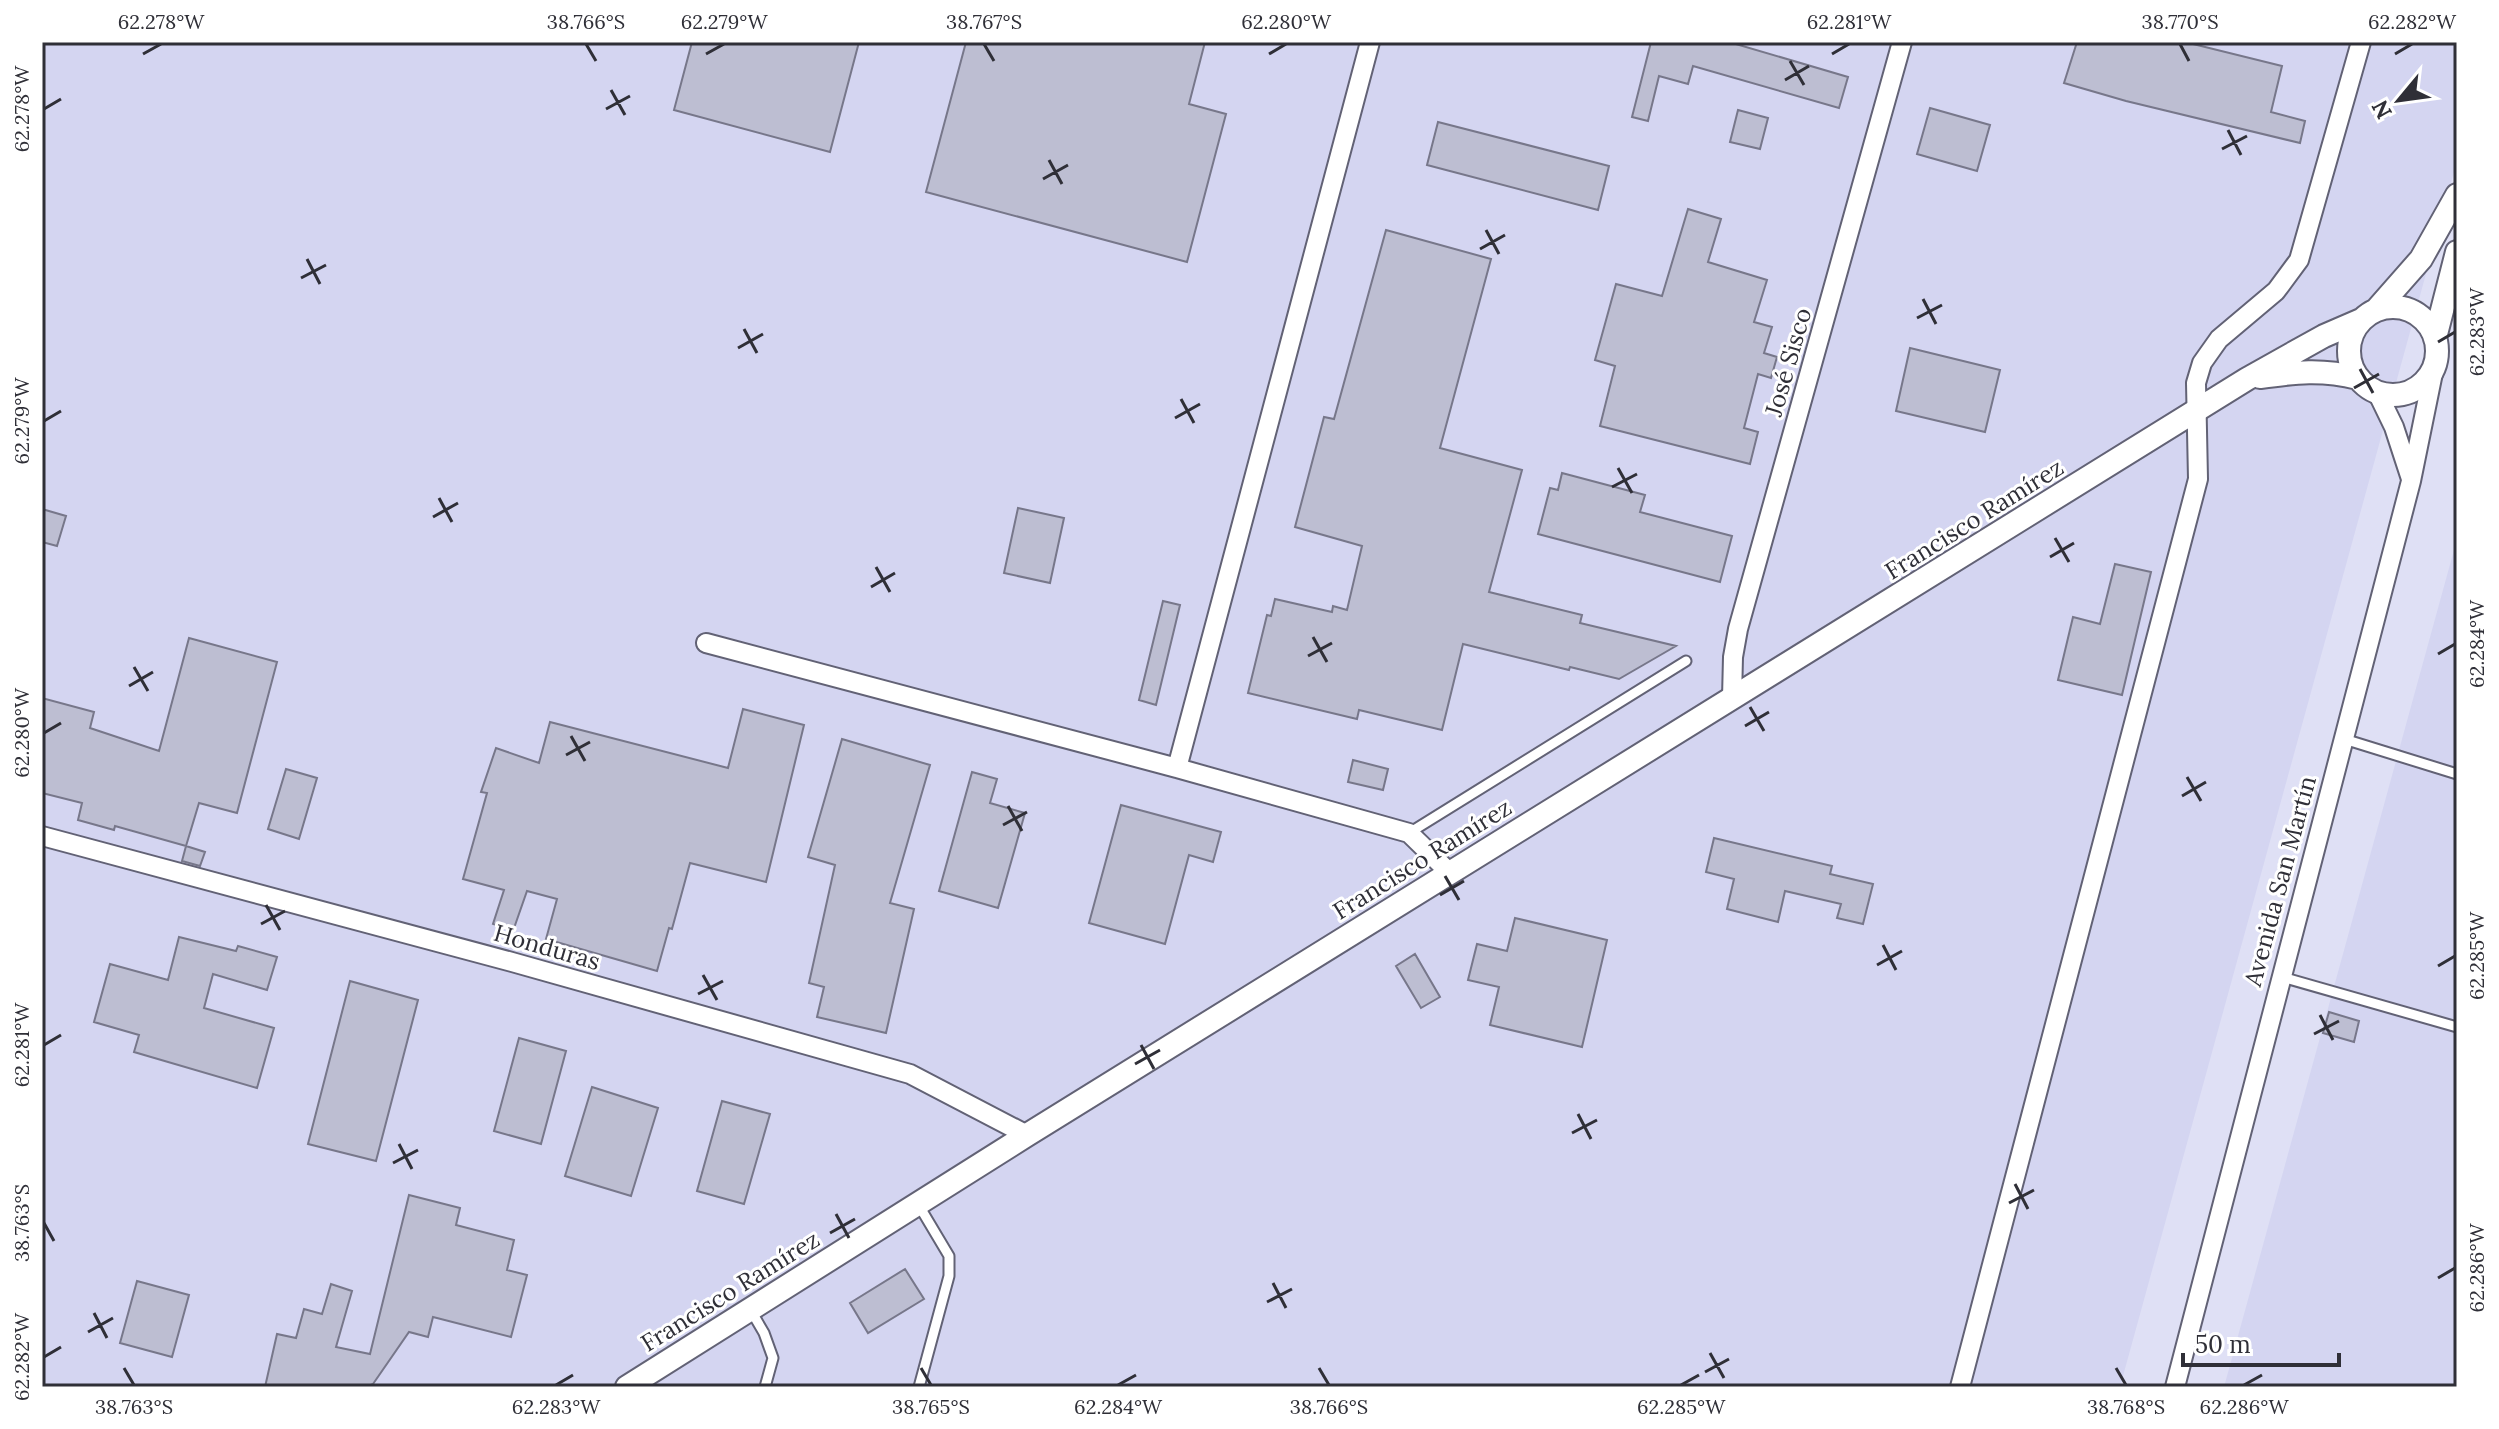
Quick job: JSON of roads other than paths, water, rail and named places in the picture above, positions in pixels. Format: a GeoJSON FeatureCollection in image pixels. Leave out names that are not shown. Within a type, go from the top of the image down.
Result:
{"type":"FeatureCollection","features":[{"type":"Feature","properties":{"kind":"street"},"geometry":{"type":"LineString","coordinates":[[1177,768],[1370,42]]}},
{"type":"Feature","properties":{"kind":"street","name":"José Sisco"},"geometry":{"type":"LineString","coordinates":[[1732,698],[1733,657],[1738,629],[1902,42]]}},
{"type":"Feature","properties":{"kind":"street"},"geometry":{"type":"LineString","coordinates":[[1960,1387],[2198,479],[2196,383],[2202,363],[2219,339],[2276,291],[2299,260],[2361,42]]}},
{"type":"Feature","properties":{"kind":"street"},"geometry":{"type":"LineString","coordinates":[[2369,315],[2395,306],[2412,311],[2426,322],[2435,338],[2437,353],[2434,368],[2424,382],[2410,392],[2394,395],[2377,392],[2358,378],[2350,364],[2352,333],[2421,259],[2457,195]]}},
{"type":"Feature","properties":{"kind":"street"},"geometry":{"type":"LineString","coordinates":[[2435,338],[2457,252]]}},
{"type":"Feature","properties":{"kind":"street","name":"Francisco Ramírez"},"geometry":{"type":"LineString","coordinates":[[627,1387],[1027,1135],[2247,379],[2369,315]]}},
{"type":"Feature","properties":{"kind":"street","name":"Avenida San Martín"},"geometry":{"type":"LineString","coordinates":[[2175,1387],[2411,481],[2434,368]]}},
{"type":"Feature","properties":{"kind":"street","name":"Francisco Ramírez"},"geometry":{"type":"LineString","coordinates":[[2247,379],[2330,371],[2358,378]]}},
{"type":"Feature","properties":{"kind":"street"},"geometry":{"type":"LineString","coordinates":[[2377,392],[2394,427],[2411,481]]}},
{"type":"Feature","properties":{"kind":"street"},"geometry":{"type":"LineString","coordinates":[[706,643],[1409,833],[1450,873]]}},
{"type":"Feature","properties":{"kind":"street","name":"Honduras"},"geometry":{"type":"LineString","coordinates":[[42,836],[512,962],[910,1074],[1027,1135]]}},
{"type":"Feature","properties":{"kind":"lane"},"geometry":{"type":"LineString","coordinates":[[1409,833],[1686,661]]}},
{"type":"Feature","properties":{"kind":"lane"},"geometry":{"type":"LineString","coordinates":[[2344,739],[2457,774]]}},
{"type":"Feature","properties":{"kind":"lane"},"geometry":{"type":"LineString","coordinates":[[2282,977],[2457,1027]]}},
{"type":"Feature","properties":{"kind":"lane"},"geometry":{"type":"LineString","coordinates":[[918,1204],[949,1256],[949,1276],[919,1387]]}},
{"type":"Feature","properties":{"kind":"lane"},"geometry":{"type":"LineString","coordinates":[[750,1309],[764,1333],[773,1358],[765,1387]]}}]}
